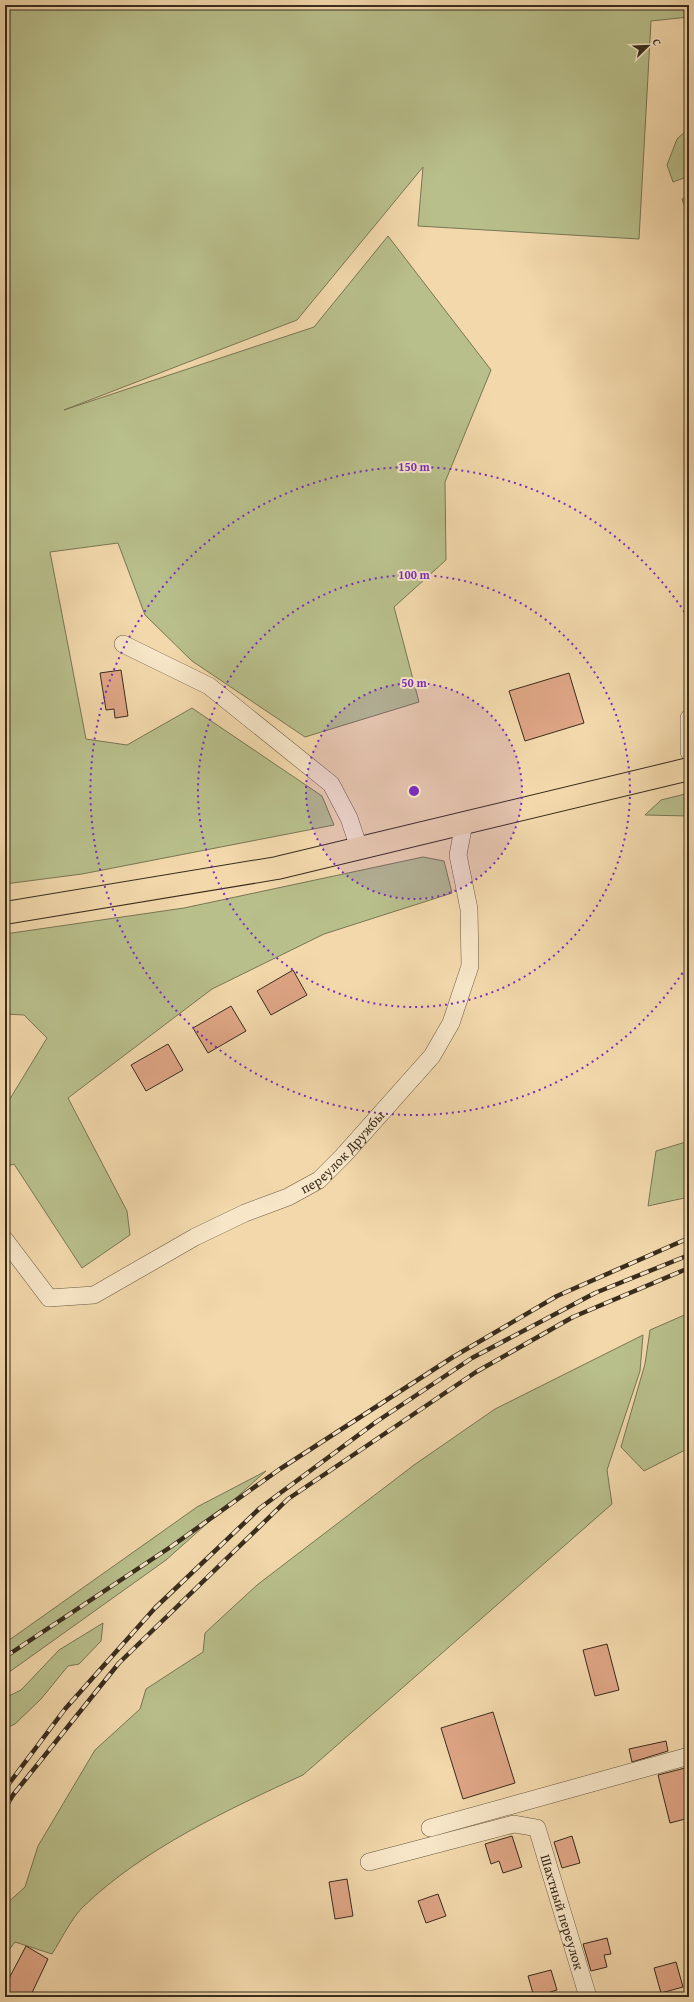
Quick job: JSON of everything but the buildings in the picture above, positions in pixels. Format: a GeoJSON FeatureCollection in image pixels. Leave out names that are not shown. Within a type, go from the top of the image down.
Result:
{"type":"FeatureCollection","features":[{"type":"Feature","properties":{"kind":"main road"},"geometry":{"type":"LineString","coordinates":[[5,913],[277,868],[689,769]]}},
{"type":"Feature","properties":{"kind":"street"},"geometry":{"type":"LineString","coordinates":[[122,644],[209,686],[331,784],[350,818],[359,848]]}},
{"type":"Feature","properties":{"kind":"street"},"geometry":{"type":"LineString","coordinates":[[689,718],[689,752]]}},
{"type":"Feature","properties":{"kind":"street","name":"переулок Дружбы"},"geometry":{"type":"LineString","coordinates":[[5,1240],[49,1298],[94,1295],[195,1237],[245,1213],[288,1196],[319,1180],[344,1156],[432,1056],[451,1022],[470,966],[469,909],[458,855],[464,823]]}},
{"type":"Feature","properties":{"kind":"street"},"geometry":{"type":"LineString","coordinates":[[430,1828],[689,1756]]}},
{"type":"Feature","properties":{"kind":"street","name":"Шахтный переулок"},"geometry":{"type":"LineString","coordinates":[[369,1862],[514,1824],[537,1828],[588,1997]]}},
{"type":"Feature","properties":{"kind":"green space"},"geometry":{"type":"Polygon","coordinates":[[[5,5],[689,5],[689,17],[651,21],[639,239],[418,226],[423,167],[297,320],[64,410],[314,327],[388,236],[491,370],[445,482],[446,560],[394,607],[419,702],[305,737],[192,661],[145,615],[118,543],[50,552],[86,739],[127,745],[192,708],[322,796],[334,825],[82,874],[5,884],[5,5]]]}},
{"type":"Feature","properties":{"kind":"green space"},"geometry":{"type":"Polygon","coordinates":[[[689,128],[689,176],[673,182],[667,165],[677,139],[689,128]]]}},
{"type":"Feature","properties":{"kind":"green space"},"geometry":{"type":"Polygon","coordinates":[[[689,196],[689,219],[682,199],[689,196]]]}},
{"type":"Feature","properties":{"kind":"green space"},"geometry":{"type":"Polygon","coordinates":[[[689,793],[689,816],[645,815],[661,800],[689,793]]]}},
{"type":"Feature","properties":{"kind":"green space"},"geometry":{"type":"Polygon","coordinates":[[[423,857],[444,861],[452,893],[324,934],[212,989],[68,1098],[127,1211],[130,1235],[82,1268],[14,1164],[5,1167],[5,1107],[47,1038],[24,1015],[5,1014],[5,934],[184,908],[423,857]]]}},
{"type":"Feature","properties":{"kind":"green space"},"geometry":{"type":"Polygon","coordinates":[[[689,1141],[689,1197],[648,1206],[656,1151],[689,1141]]]}},
{"type":"Feature","properties":{"kind":"green space"},"geometry":{"type":"Polygon","coordinates":[[[689,1313],[689,1448],[644,1471],[621,1447],[645,1364],[650,1330],[689,1313]]]}},
{"type":"Feature","properties":{"kind":"green space"},"geometry":{"type":"Polygon","coordinates":[[[643,1335],[640,1371],[607,1470],[612,1504],[303,1775],[217,1816],[160,1848],[133,1866],[107,1885],[84,1906],[71,1922],[52,1954],[15,1942],[5,1955],[5,1905],[25,1887],[38,1846],[95,1750],[140,1709],[146,1689],[203,1652],[205,1633],[257,1585],[414,1465],[495,1409],[643,1335]]]}},
{"type":"Feature","properties":{"kind":"green space"},"geometry":{"type":"Polygon","coordinates":[[[266,1471],[166,1560],[5,1675],[5,1643],[197,1507],[266,1471]]]}},
{"type":"Feature","properties":{"kind":"green space"},"geometry":{"type":"Polygon","coordinates":[[[103,1623],[101,1641],[79,1664],[68,1666],[41,1699],[15,1724],[5,1729],[5,1698],[21,1690],[59,1650],[103,1623]]]}},
{"type":"Feature","properties":{"kind":"railway"},"geometry":{"type":"LineString","coordinates":[[5,1657],[172,1546],[280,1469],[453,1357],[557,1296],[689,1238]]}},
{"type":"Feature","properties":{"kind":"railway"},"geometry":{"type":"LineString","coordinates":[[5,1789],[65,1709],[155,1608],[260,1508],[376,1422],[472,1358],[595,1293],[689,1255]]}},
{"type":"Feature","properties":{"kind":"railway"},"geometry":{"type":"LineString","coordinates":[[5,1808],[13,1795],[119,1663],[288,1499],[476,1372],[573,1317],[689,1268]]}}]}
